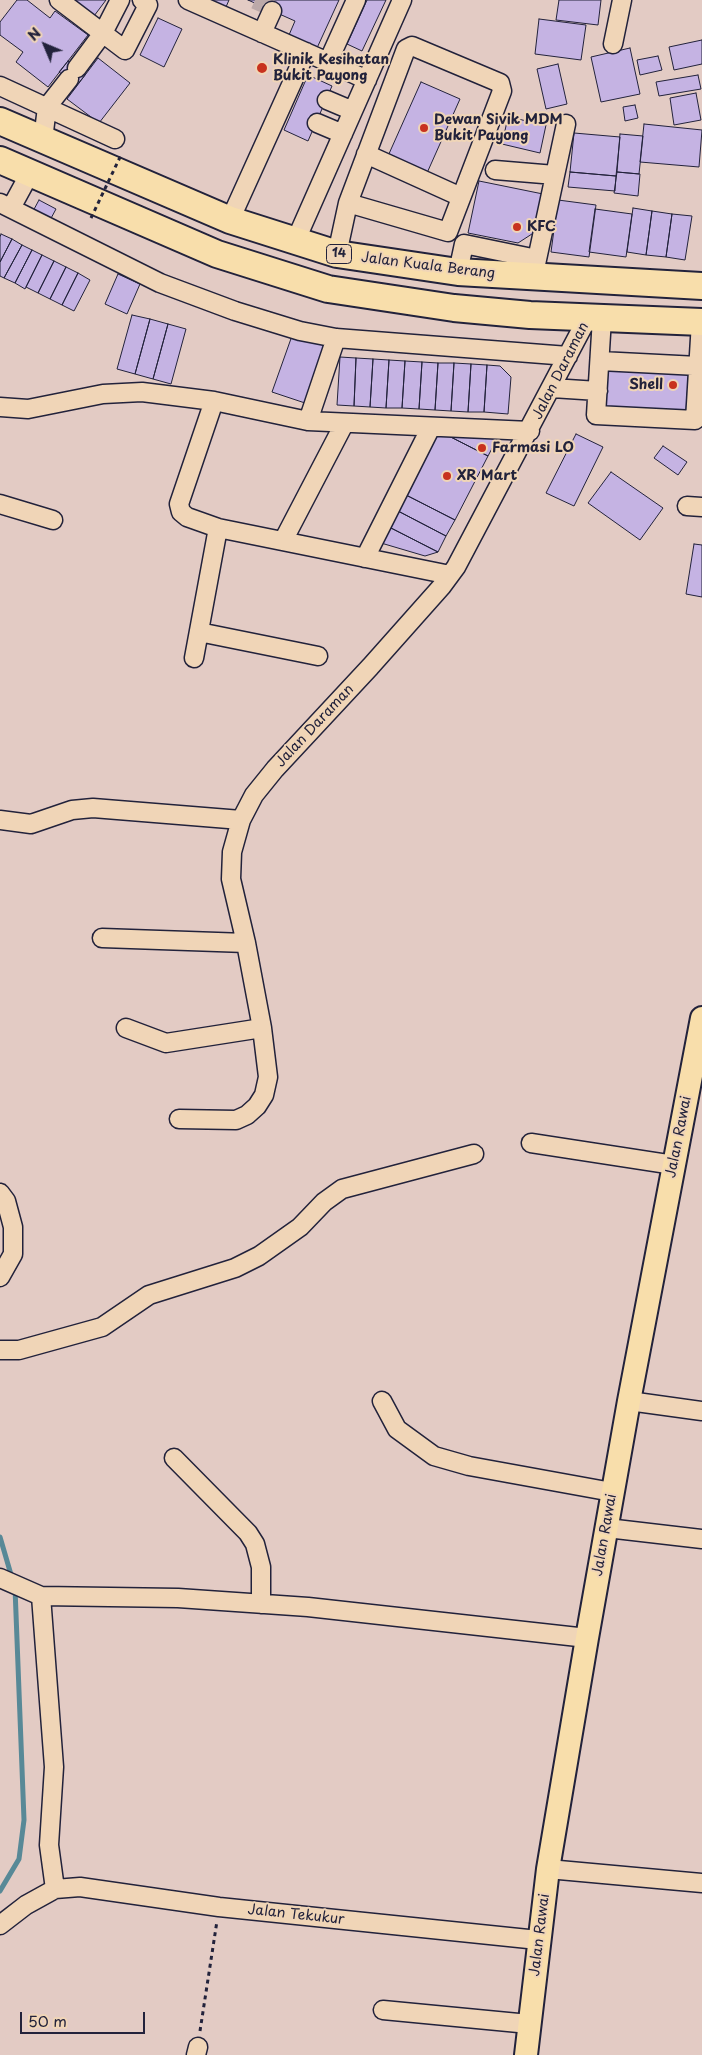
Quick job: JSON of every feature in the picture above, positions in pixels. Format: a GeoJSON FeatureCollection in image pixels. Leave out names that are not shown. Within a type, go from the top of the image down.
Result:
{"type":"FeatureCollection","features":[{"type":"Feature","properties":{"kind":"highway","name":"Jalan Kuala Berang"},"geometry":{"type":"LineString","coordinates":[[0,121],[230,220],[337,254],[458,272],[535,268],[702,286]]}},
{"type":"Feature","properties":{"kind":"highway"},"geometry":{"type":"LineString","coordinates":[[0,160],[217,254],[328,289],[454,308],[701,322]]}},
{"type":"Feature","properties":{"kind":"main road","name":"Jalan Rawai"},"geometry":{"type":"LineString","coordinates":[[526,2055],[538,1940],[548,1869],[587,1638],[612,1492],[702,1018]]}},
{"type":"Feature","properties":{"kind":"street"},"geometry":{"type":"LineString","coordinates":[[59,0],[125,50],[148,5],[142,0]]}},
{"type":"Feature","properties":{"kind":"street"},"geometry":{"type":"LineString","coordinates":[[44,140],[47,107],[103,33],[120,0]]}},
{"type":"Feature","properties":{"kind":"street"},"geometry":{"type":"LineString","coordinates":[[188,0],[367,80]]}},
{"type":"Feature","properties":{"kind":"street"},"geometry":{"type":"LineString","coordinates":[[328,62],[356,0]]}},
{"type":"Feature","properties":{"kind":"street"},"geometry":{"type":"LineString","coordinates":[[296,242],[402,0]]}},
{"type":"Feature","properties":{"kind":"street"},"geometry":{"type":"LineString","coordinates":[[613,44],[622,0]]}},
{"type":"Feature","properties":{"kind":"street"},"geometry":{"type":"LineString","coordinates":[[262,33],[272,11]]}},
{"type":"Feature","properties":{"kind":"street"},"geometry":{"type":"LineString","coordinates":[[337,254],[348,203],[406,49],[412,46],[500,83],[502,91],[448,232],[348,203]]}},
{"type":"Feature","properties":{"kind":"street"},"geometry":{"type":"LineString","coordinates":[[230,220],[306,52]]}},
{"type":"Feature","properties":{"kind":"street"},"geometry":{"type":"LineString","coordinates":[[0,86],[47,107],[118,146]]}},
{"type":"Feature","properties":{"kind":"street"},"geometry":{"type":"LineString","coordinates":[[327,100],[353,111]]}},
{"type":"Feature","properties":{"kind":"street"},"geometry":{"type":"LineString","coordinates":[[316,123],[343,134]]}},
{"type":"Feature","properties":{"kind":"street"},"geometry":{"type":"LineString","coordinates":[[535,268],[566,124]]}},
{"type":"Feature","properties":{"kind":"street"},"geometry":{"type":"LineString","coordinates":[[366,154],[461,197]]}},
{"type":"Feature","properties":{"kind":"street"},"geometry":{"type":"LineString","coordinates":[[495,170],[555,175]]}},
{"type":"Feature","properties":{"kind":"street"},"geometry":{"type":"LineString","coordinates":[[30,173],[6,205],[160,283],[235,311],[291,328],[336,338],[568,356]]}},
{"type":"Feature","properties":{"kind":"street"},"geometry":{"type":"LineString","coordinates":[[595,317],[600,361],[596,415],[695,420],[701,322]]}},
{"type":"Feature","properties":{"kind":"street","name":"Jalan Daraman"},"geometry":{"type":"LineString","coordinates":[[180,1119],[236,1120],[248,1115],[264,1095],[268,1077],[262,1028],[246,943],[231,879],[232,852],[241,820],[254,795],[275,769],[370,667],[450,575],[530,431],[568,356],[595,317]]}},
{"type":"Feature","properties":{"kind":"street"},"geometry":{"type":"LineString","coordinates":[[308,421],[336,338]]}},
{"type":"Feature","properties":{"kind":"street"},"geometry":{"type":"LineString","coordinates":[[600,361],[698,366]]}},
{"type":"Feature","properties":{"kind":"street"},"geometry":{"type":"LineString","coordinates":[[552,388],[598,391]]}},
{"type":"Feature","properties":{"kind":"street"},"geometry":{"type":"LineString","coordinates":[[0,407],[28,409],[113,392],[142,392],[214,401],[308,421],[530,431]]}},
{"type":"Feature","properties":{"kind":"street"},"geometry":{"type":"LineString","coordinates":[[214,401],[179,504],[181,512],[187,517],[218,528],[450,575]]}},
{"type":"Feature","properties":{"kind":"street"},"geometry":{"type":"LineString","coordinates":[[283,540],[344,424]]}},
{"type":"Feature","properties":{"kind":"street"},"geometry":{"type":"LineString","coordinates":[[365,558],[431,427]]}},
{"type":"Feature","properties":{"kind":"street"},"geometry":{"type":"LineString","coordinates":[[0,504],[53,520]]}},
{"type":"Feature","properties":{"kind":"street"},"geometry":{"type":"LineString","coordinates":[[194,658],[218,528]]}},
{"type":"Feature","properties":{"kind":"street"},"geometry":{"type":"LineString","coordinates":[[199,632],[318,656]]}},
{"type":"Feature","properties":{"kind":"street"},"geometry":{"type":"LineString","coordinates":[[0,820],[31,824],[72,810],[92,808],[241,820]]}},
{"type":"Feature","properties":{"kind":"street"},"geometry":{"type":"LineString","coordinates":[[102,938],[246,943]]}},
{"type":"Feature","properties":{"kind":"street"},"geometry":{"type":"LineString","coordinates":[[126,1028],[166,1043],[262,1028]]}},
{"type":"Feature","properties":{"kind":"street"},"geometry":{"type":"LineString","coordinates":[[531,1142],[674,1165]]}},
{"type":"Feature","properties":{"kind":"street"},"geometry":{"type":"LineString","coordinates":[[0,1350],[18,1350],[102,1327],[149,1295],[235,1268],[259,1256],[300,1228],[324,1202],[342,1189],[474,1154]]}},
{"type":"Feature","properties":{"kind":"street"},"geometry":{"type":"LineString","coordinates":[[0,1193],[6,1202],[13,1236],[13,1254],[0,1277]]}},
{"type":"Feature","properties":{"kind":"street"},"geometry":{"type":"LineString","coordinates":[[382,1400],[397,1429],[434,1456],[469,1466],[612,1492]]}},
{"type":"Feature","properties":{"kind":"street"},"geometry":{"type":"LineString","coordinates":[[629,1401],[702,1411]]}},
{"type":"Feature","properties":{"kind":"street"},"geometry":{"type":"LineString","coordinates":[[174,1458],[248,1533],[255,1544],[261,1567],[261,1604]]}},
{"type":"Feature","properties":{"kind":"street"},"geometry":{"type":"LineString","coordinates":[[607,1528],[702,1538]]}},
{"type":"Feature","properties":{"kind":"street"},"geometry":{"type":"LineString","coordinates":[[0,1578],[41,1596],[178,1598],[261,1604],[587,1638]]}},
{"type":"Feature","properties":{"kind":"street"},"geometry":{"type":"LineString","coordinates":[[0,1924],[26,1905],[55,1889],[49,1845],[54,1767],[41,1596]]}},
{"type":"Feature","properties":{"kind":"street"},"geometry":{"type":"LineString","coordinates":[[548,1869],[702,1883]]}},
{"type":"Feature","properties":{"kind":"street","name":"Jalan Tekukur"},"geometry":{"type":"LineString","coordinates":[[55,1889],[66,1886],[80,1886],[219,1907],[538,1940]]}},
{"type":"Feature","properties":{"kind":"street"},"geometry":{"type":"LineString","coordinates":[[383,2010],[529,2024]]}},
{"type":"Feature","properties":{"kind":"path"},"geometry":{"type":"LineString","coordinates":[[91,218],[118,146]]}},
{"type":"Feature","properties":{"kind":"path"},"geometry":{"type":"LineString","coordinates":[[197,2051],[219,1907]]}},
{"type":"Feature","properties":{"kind":"building"},"geometry":{"type":"Polygon","coordinates":[[[17,0],[27,0],[50,18],[55,11],[88,35],[48,87],[16,62],[23,52],[0,35],[0,22],[17,0]]]}},
{"type":"Feature","properties":{"kind":"building"},"geometry":{"type":"Polygon","coordinates":[[[72,0],[106,0],[94,16],[72,0]]]}},
{"type":"Feature","properties":{"kind":"building"},"geometry":{"type":"Polygon","coordinates":[[[210,0],[229,0],[226,7],[210,0]]]}},
{"type":"Feature","properties":{"kind":"building"},"geometry":{"type":"Polygon","coordinates":[[[248,0],[339,0],[317,48],[289,35],[295,21],[248,0]]]}},
{"type":"Feature","properties":{"kind":"building"},"geometry":{"type":"Polygon","coordinates":[[[367,0],[386,0],[362,51],[347,44],[367,0]]]}},
{"type":"Feature","properties":{"kind":"building"},"geometry":{"type":"Polygon","coordinates":[[[559,0],[601,0],[598,25],[556,20],[559,0]]]}},
{"type":"Feature","properties":{"kind":"building"},"geometry":{"type":"Polygon","coordinates":[[[158,18],[182,29],[164,67],[140,55],[158,18]]]}},
{"type":"Feature","properties":{"kind":"building"},"geometry":{"type":"Polygon","coordinates":[[[539,19],[586,25],[581,60],[535,54],[539,19]]]}},
{"type":"Feature","properties":{"kind":"building"},"geometry":{"type":"Polygon","coordinates":[[[702,40],[702,64],[674,70],[669,47],[702,40]]]}},
{"type":"Feature","properties":{"kind":"building"},"geometry":{"type":"Polygon","coordinates":[[[630,48],[640,94],[601,102],[591,57],[630,48]]]}},
{"type":"Feature","properties":{"kind":"building"},"geometry":{"type":"Polygon","coordinates":[[[658,56],[662,70],[640,75],[637,60],[658,56]]]}},
{"type":"Feature","properties":{"kind":"building"},"geometry":{"type":"Polygon","coordinates":[[[98,58],[130,83],[99,123],[67,99],[98,58]]]}},
{"type":"Feature","properties":{"kind":"building"},"geometry":{"type":"Polygon","coordinates":[[[68,61],[85,75],[77,85],[59,72],[68,61]]]}},
{"type":"Feature","properties":{"kind":"building"},"geometry":{"type":"Polygon","coordinates":[[[558,64],[567,104],[546,109],[537,69],[558,64]]]}},
{"type":"Feature","properties":{"kind":"building"},"geometry":{"type":"Polygon","coordinates":[[[308,75],[332,86],[308,141],[284,130],[308,75]]]}},
{"type":"Feature","properties":{"kind":"building"},"geometry":{"type":"Polygon","coordinates":[[[698,75],[701,89],[659,96],[656,82],[698,75]]]}},
{"type":"Feature","properties":{"kind":"building","name":"Dewan Sivik MDM Bukit Payong"},"geometry":{"type":"Polygon","coordinates":[[[421,82],[460,99],[427,173],[388,156],[421,82]]]}},
{"type":"Feature","properties":{"kind":"building"},"geometry":{"type":"Polygon","coordinates":[[[696,93],[701,120],[674,125],[670,98],[696,93]]]}},
{"type":"Feature","properties":{"kind":"building"},"geometry":{"type":"Polygon","coordinates":[[[635,105],[638,118],[625,121],[623,107],[635,105]]]}},
{"type":"Feature","properties":{"kind":"building"},"geometry":{"type":"Polygon","coordinates":[[[508,117],[546,125],[540,153],[502,144],[508,117]]]}},
{"type":"Feature","properties":{"kind":"building"},"geometry":{"type":"Polygon","coordinates":[[[644,124],[702,130],[699,167],[640,162],[644,124]]]}},
{"type":"Feature","properties":{"kind":"building"},"geometry":{"type":"Polygon","coordinates":[[[574,133],[620,137],[616,176],[570,172],[574,133]]]}},
{"type":"Feature","properties":{"kind":"building"},"geometry":{"type":"Polygon","coordinates":[[[620,134],[643,136],[639,174],[617,172],[620,134]]]}},
{"type":"Feature","properties":{"kind":"building"},"geometry":{"type":"Polygon","coordinates":[[[570,172],[616,176],[615,191],[568,187],[570,172]]]}},
{"type":"Feature","properties":{"kind":"building"},"geometry":{"type":"Polygon","coordinates":[[[617,172],[640,174],[638,196],[614,193],[617,172]]]}},
{"type":"Feature","properties":{"kind":"building"},"geometry":{"type":"Polygon","coordinates":[[[479,181],[543,194],[535,232],[518,243],[468,233],[479,181]]]}},
{"type":"Feature","properties":{"kind":"building"},"geometry":{"type":"Polygon","coordinates":[[[39,200],[56,209],[49,222],[32,213],[39,200]]]}},
{"type":"Feature","properties":{"kind":"building"},"geometry":{"type":"Polygon","coordinates":[[[558,200],[596,205],[589,257],[551,252],[558,200]]]}},
{"type":"Feature","properties":{"kind":"building"},"geometry":{"type":"Polygon","coordinates":[[[633,208],[652,211],[646,255],[627,252],[633,208]]]}},
{"type":"Feature","properties":{"kind":"building"},"geometry":{"type":"Polygon","coordinates":[[[595,209],[632,214],[626,257],[589,252],[595,209]]]}},
{"type":"Feature","properties":{"kind":"building"},"geometry":{"type":"Polygon","coordinates":[[[652,211],[672,214],[666,257],[646,255],[652,211]]]}},
{"type":"Feature","properties":{"kind":"building"},"geometry":{"type":"Polygon","coordinates":[[[672,214],[692,216],[685,260],[666,257],[672,214]]]}},
{"type":"Feature","properties":{"kind":"building"},"geometry":{"type":"Polygon","coordinates":[[[1,234],[12,239],[0,262],[0,237],[1,234]]]}},
{"type":"Feature","properties":{"kind":"building"},"geometry":{"type":"Polygon","coordinates":[[[12,239],[22,245],[4,278],[0,276],[0,262],[12,239]]]}},
{"type":"Feature","properties":{"kind":"building"},"geometry":{"type":"Polygon","coordinates":[[[22,245],[32,250],[15,283],[4,278],[22,245]]]}},
{"type":"Feature","properties":{"kind":"building"},"geometry":{"type":"Polygon","coordinates":[[[32,250],[42,255],[25,289],[15,283],[32,250]]]}},
{"type":"Feature","properties":{"kind":"building"},"geometry":{"type":"Polygon","coordinates":[[[42,255],[54,261],[38,293],[26,287],[42,255]]]}},
{"type":"Feature","properties":{"kind":"building"},"geometry":{"type":"Polygon","coordinates":[[[54,261],[66,267],[50,299],[38,293],[54,261]]]}},
{"type":"Feature","properties":{"kind":"building"},"geometry":{"type":"Polygon","coordinates":[[[66,267],[78,273],[62,305],[50,299],[66,267]]]}},
{"type":"Feature","properties":{"kind":"building"},"geometry":{"type":"Polygon","coordinates":[[[78,273],[90,280],[74,311],[62,305],[78,273]]]}},
{"type":"Feature","properties":{"kind":"building"},"geometry":{"type":"Polygon","coordinates":[[[118,274],[140,284],[127,314],[105,304],[118,274]]]}},
{"type":"Feature","properties":{"kind":"building"},"geometry":{"type":"Polygon","coordinates":[[[132,315],[150,319],[135,374],[117,369],[132,315]]]}},
{"type":"Feature","properties":{"kind":"building"},"geometry":{"type":"Polygon","coordinates":[[[150,319],[168,324],[153,379],[135,374],[150,319]]]}},
{"type":"Feature","properties":{"kind":"building"},"geometry":{"type":"Polygon","coordinates":[[[168,324],[186,329],[171,384],[153,379],[168,324]]]}},
{"type":"Feature","properties":{"kind":"building"},"geometry":{"type":"Polygon","coordinates":[[[293,333],[325,344],[305,403],[272,392],[293,333]]]}},
{"type":"Feature","properties":{"kind":"building"},"geometry":{"type":"Polygon","coordinates":[[[340,357],[356,358],[354,406],[337,405],[340,357]]]}},
{"type":"Feature","properties":{"kind":"building"},"geometry":{"type":"Polygon","coordinates":[[[356,358],[373,359],[370,407],[354,406],[356,358]]]}},
{"type":"Feature","properties":{"kind":"building"},"geometry":{"type":"Polygon","coordinates":[[[373,359],[389,360],[386,408],[370,407],[373,359]]]}},
{"type":"Feature","properties":{"kind":"building"},"geometry":{"type":"Polygon","coordinates":[[[389,360],[405,361],[402,408],[386,408],[389,360]]]}},
{"type":"Feature","properties":{"kind":"building"},"geometry":{"type":"Polygon","coordinates":[[[405,361],[422,362],[419,409],[402,408],[405,361]]]}},
{"type":"Feature","properties":{"kind":"building"},"geometry":{"type":"Polygon","coordinates":[[[422,362],[438,363],[435,410],[419,409],[422,362]]]}},
{"type":"Feature","properties":{"kind":"building"},"geometry":{"type":"Polygon","coordinates":[[[438,363],[454,363],[451,411],[435,410],[438,363]]]}},
{"type":"Feature","properties":{"kind":"building"},"geometry":{"type":"Polygon","coordinates":[[[454,363],[471,364],[468,412],[451,411],[454,363]]]}},
{"type":"Feature","properties":{"kind":"building"},"geometry":{"type":"Polygon","coordinates":[[[471,364],[487,365],[484,412],[468,412],[471,364]]]}},
{"type":"Feature","properties":{"kind":"building"},"geometry":{"type":"Polygon","coordinates":[[[605,364],[689,368],[686,411],[603,406],[605,364]]]}},
{"type":"Feature","properties":{"kind":"building"},"geometry":{"type":"Polygon","coordinates":[[[487,365],[500,366],[511,377],[508,414],[484,412],[487,365]]]}},
{"type":"Feature","properties":{"kind":"building","name":"Farmasi LO"},"geometry":{"type":"Polygon","coordinates":[[[439,431],[497,439],[488,456],[439,431]]]}},
{"type":"Feature","properties":{"kind":"building","name":"XR Mart"},"geometry":{"type":"Polygon","coordinates":[[[439,431],[488,456],[455,520],[406,495],[439,431]]]}},
{"type":"Feature","properties":{"kind":"building"},"geometry":{"type":"Polygon","coordinates":[[[576,434],[603,447],[574,506],[546,493],[576,434]]]}},
{"type":"Feature","properties":{"kind":"building"},"geometry":{"type":"Polygon","coordinates":[[[663,446],[687,462],[678,475],[654,458],[663,446]]]}},
{"type":"Feature","properties":{"kind":"building"},"geometry":{"type":"Polygon","coordinates":[[[611,472],[663,508],[640,540],[588,503],[611,472]]]}},
{"type":"Feature","properties":{"kind":"building"},"geometry":{"type":"Polygon","coordinates":[[[406,495],[455,520],[446,536],[398,511],[406,495]]]}},
{"type":"Feature","properties":{"kind":"building"},"geometry":{"type":"Polygon","coordinates":[[[398,511],[446,536],[438,552],[389,527],[398,511]]]}},
{"type":"Feature","properties":{"kind":"building"},"geometry":{"type":"Polygon","coordinates":[[[389,527],[438,552],[425,556],[381,543],[389,527]]]}},
{"type":"Feature","properties":{"kind":"building"},"geometry":{"type":"Polygon","coordinates":[[[694,544],[702,545],[702,597],[686,594],[694,544]]]}},
{"type":"Feature","properties":{"kind":"waterway"},"geometry":{"type":"LineString","coordinates":[[0,1537],[12,1578]]}},
{"type":"Feature","properties":{"kind":"waterway"},"geometry":{"type":"LineString","coordinates":[[0,1891],[19,1859],[24,1820],[15,1588]]}},
{"type":"Feature","properties":{"kind":"tunnel"},"geometry":{"type":"LineString","coordinates":[[255,0],[273,8],[272,11]]}},
{"type":"Feature","properties":{"kind":"place","name":"Klinik Kesihatan Bukit Payong"},"geometry":{"type":"Point","coordinates":[262,68]}},
{"type":"Feature","properties":{"kind":"place","name":"Dewan Sivik MDM Bukit Payong"},"geometry":{"type":"Point","coordinates":[424,128]}},
{"type":"Feature","properties":{"kind":"place","name":"KFC"},"geometry":{"type":"Point","coordinates":[517,227]}},
{"type":"Feature","properties":{"kind":"place","name":"Shell"},"geometry":{"type":"Point","coordinates":[673,385]}},
{"type":"Feature","properties":{"kind":"place","name":"Farmasi LO"},"geometry":{"type":"Point","coordinates":[482,448]}},
{"type":"Feature","properties":{"kind":"place","name":"XR Mart"},"geometry":{"type":"Point","coordinates":[447,476]}}]}
